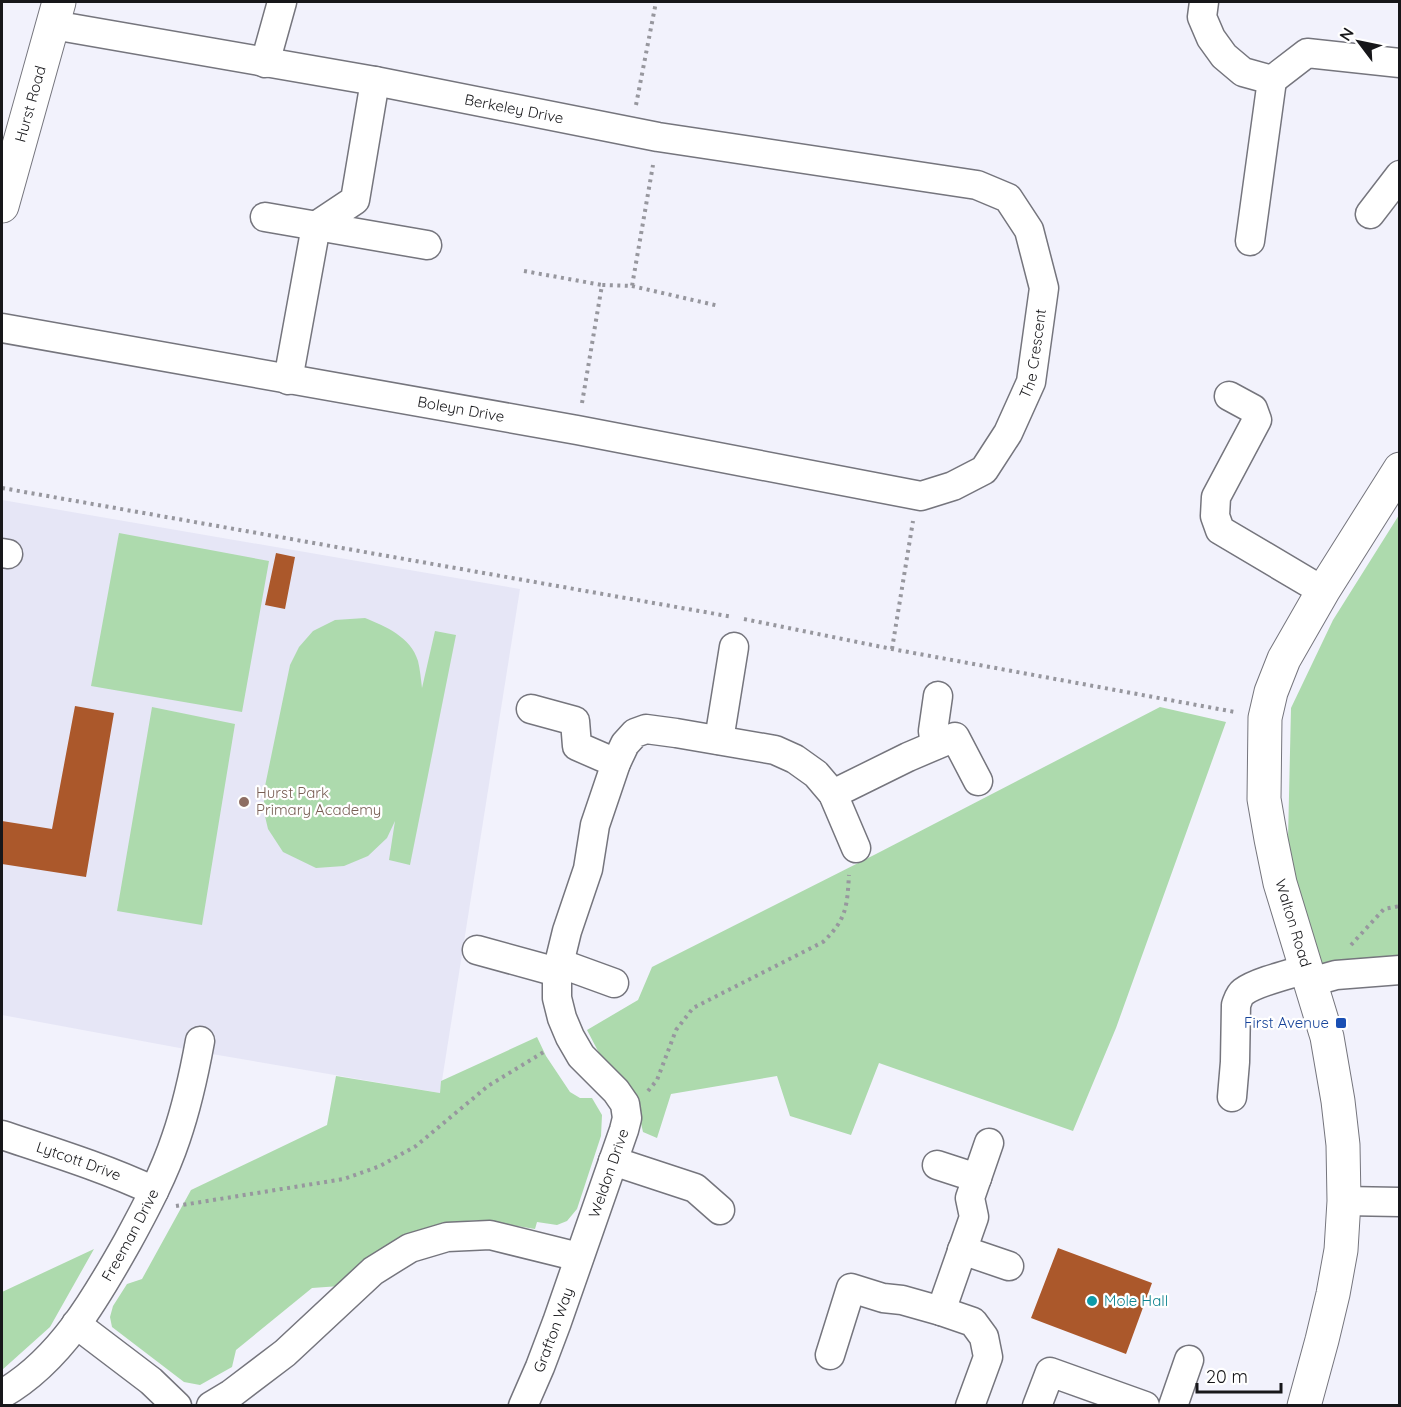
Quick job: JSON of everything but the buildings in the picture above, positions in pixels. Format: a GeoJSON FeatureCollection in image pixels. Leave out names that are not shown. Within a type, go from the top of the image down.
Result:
{"type":"FeatureCollection","features":[{"type":"Feature","properties":{"kind":"main road","name":"Hurst Road"},"geometry":{"type":"LineString","coordinates":[[2,206],[56,13]]}},
{"type":"Feature","properties":{"kind":"main road","name":"Walton Road"},"geometry":{"type":"LineString","coordinates":[[1304,1406],[1333,1294],[1341,1250],[1344,1201],[1342,1146],[1338,1101],[1318,976],[1280,883],[1271,839],[1264,799],[1265,718],[1271,693],[1284,659],[1323,591],[1397,479]]}},
{"type":"Feature","properties":{"kind":"street"},"geometry":{"type":"LineString","coordinates":[[265,63],[282,2]]}},
{"type":"Feature","properties":{"kind":"street"},"geometry":{"type":"LineString","coordinates":[[1204,2],[1202,17],[1211,38],[1224,56],[1243,72],[1272,80]]}},
{"type":"Feature","properties":{"kind":"street","name":"Berkeley Drive"},"geometry":{"type":"LineString","coordinates":[[56,13],[265,63],[375,81],[645,135],[977,185]]}},
{"type":"Feature","properties":{"kind":"street"},"geometry":{"type":"LineString","coordinates":[[1250,241],[1272,80],[1307,53],[1400,63]]}},
{"type":"Feature","properties":{"kind":"street"},"geometry":{"type":"LineString","coordinates":[[288,380],[316,226],[355,200],[375,81]]}},
{"type":"Feature","properties":{"kind":"street"},"geometry":{"type":"LineString","coordinates":[[1370,214],[1400,175]]}},
{"type":"Feature","properties":{"kind":"street","name":"The Crescent"},"geometry":{"type":"LineString","coordinates":[[916,495],[953,486],[984,470],[1008,434],[1031,382],[1044,288],[1029,230],[1008,198],[977,185]]}},
{"type":"Feature","properties":{"kind":"street"},"geometry":{"type":"LineString","coordinates":[[265,217],[427,245]]}},
{"type":"Feature","properties":{"kind":"street","name":"Boleyn Drive"},"geometry":{"type":"LineString","coordinates":[[2,328],[577,430],[916,495]]}},
{"type":"Feature","properties":{"kind":"street"},"geometry":{"type":"LineString","coordinates":[[1229,396],[1253,409],[1257,420],[1216,497],[1215,516],[1220,530],[1323,591]]}},
{"type":"Feature","properties":{"kind":"street"},"geometry":{"type":"LineString","coordinates":[[719,740],[734,647]]}},
{"type":"Feature","properties":{"kind":"street"},"geometry":{"type":"LineString","coordinates":[[935,745],[933,731],[938,696]]}},
{"type":"Feature","properties":{"kind":"street"},"geometry":{"type":"LineString","coordinates":[[531,709],[575,721],[577,747],[616,763]]}},
{"type":"Feature","properties":{"kind":"street"},"geometry":{"type":"LineString","coordinates":[[625,1104],[616,1091],[581,1056],[570,1037],[562,1018],[558,998],[558,967],[567,931],[588,869],[596,825],[616,763],[625,744],[635,733],[646,729],[775,750],[795,759],[816,774],[832,794],[856,848]]}},
{"type":"Feature","properties":{"kind":"street"},"geometry":{"type":"LineString","coordinates":[[832,794],[955,737],[978,781]]}},
{"type":"Feature","properties":{"kind":"street"},"geometry":{"type":"LineString","coordinates":[[477,950],[558,967],[614,983]]}},
{"type":"Feature","properties":{"kind":"street"},"geometry":{"type":"LineString","coordinates":[[1232,1096],[1236,1005],[1243,992],[1276,978],[1400,970]]}},
{"type":"Feature","properties":{"kind":"street","name":"Freeman Drive"},"geometry":{"type":"LineString","coordinates":[[2,1394],[31,1375],[55,1350],[106,1280],[150,1200],[176,1139],[191,1087],[200,1041]]}},
{"type":"Feature","properties":{"kind":"street","name":"Weldon Drive"},"geometry":{"type":"LineString","coordinates":[[579,1257],[624,1130],[627,1118],[625,1104]]}},
{"type":"Feature","properties":{"kind":"street","name":"Lytcott Drive"},"geometry":{"type":"LineString","coordinates":[[2,1135],[82,1161],[133,1181],[150,1200]]}},
{"type":"Feature","properties":{"kind":"street"},"geometry":{"type":"LineString","coordinates":[[941,1311],[974,1217],[970,1198],[989,1143]]}},
{"type":"Feature","properties":{"kind":"street"},"geometry":{"type":"LineString","coordinates":[[613,1161],[695,1188],[720,1210]]}},
{"type":"Feature","properties":{"kind":"street"},"geometry":{"type":"LineString","coordinates":[[937,1165],[977,1178]]}},
{"type":"Feature","properties":{"kind":"street"},"geometry":{"type":"LineString","coordinates":[[1344,1201],[1400,1202]]}},
{"type":"Feature","properties":{"kind":"street"},"geometry":{"type":"LineString","coordinates":[[211,1406],[231,1394],[285,1353],[373,1271],[410,1248],[447,1237],[490,1235],[579,1257]]}},
{"type":"Feature","properties":{"kind":"street"},"geometry":{"type":"LineString","coordinates":[[962,1250],[1009,1266]]}},
{"type":"Feature","properties":{"kind":"street","name":"Grafton Way"},"geometry":{"type":"LineString","coordinates":[[529,1404],[579,1257]]}},
{"type":"Feature","properties":{"kind":"street"},"geometry":{"type":"LineString","coordinates":[[830,1355],[843,1285],[883,1298],[902,1300],[941,1311],[973,1322],[984,1337],[988,1357],[970,1406]]}},
{"type":"Feature","properties":{"kind":"street"},"geometry":{"type":"LineString","coordinates":[[76,1324],[152,1381],[177,1406]]}},
{"type":"Feature","properties":{"kind":"street"},"geometry":{"type":"LineString","coordinates":[[1173,1406],[1189,1360]]}},
{"type":"Feature","properties":{"kind":"street"},"geometry":{"type":"LineString","coordinates":[[1037,1406],[1050,1372],[1145,1406]]}},
{"type":"Feature","properties":{"kind":"path"},"geometry":{"type":"LineString","coordinates":[[632,286],[656,2]]}},
{"type":"Feature","properties":{"kind":"path"},"geometry":{"type":"LineString","coordinates":[[524,271],[602,285],[632,286],[720,306]]}},
{"type":"Feature","properties":{"kind":"path"},"geometry":{"type":"LineString","coordinates":[[577,430],[602,285]]}},
{"type":"Feature","properties":{"kind":"path"},"geometry":{"type":"LineString","coordinates":[[2,488],[748,620],[1265,718]]}},
{"type":"Feature","properties":{"kind":"path"},"geometry":{"type":"LineString","coordinates":[[892,649],[915,515],[916,495]]}},
{"type":"Feature","properties":{"kind":"path"},"geometry":{"type":"LineString","coordinates":[[625,1104],[646,1094],[657,1080],[676,1030],[693,1008],[823,942],[836,930],[847,908],[849,863],[856,848]]}},
{"type":"Feature","properties":{"kind":"path"},"geometry":{"type":"LineString","coordinates":[[1318,976],[1384,909],[1400,906]]}},
{"type":"Feature","properties":{"kind":"path"},"geometry":{"type":"LineString","coordinates":[[150,1200],[186,1205],[344,1179],[380,1166],[416,1146],[488,1086],[570,1037]]}},
{"type":"Feature","properties":{"kind":"shaded area","name":"Hurst Park Primary Academy"},"geometry":{"type":"Polygon","coordinates":[[[2,500],[520,589],[440,1093],[2,1015],[2,500]]]}},
{"type":"Feature","properties":{"kind":"green space"},"geometry":{"type":"Polygon","coordinates":[[[1399,515],[1399,959],[1322,968],[1287,883],[1291,708],[1333,620],[1399,515]]]}},
{"type":"Feature","properties":{"kind":"green space"},"geometry":{"type":"Polygon","coordinates":[[[119,533],[269,561],[242,712],[91,686],[119,533]]]}},
{"type":"Feature","properties":{"kind":"green space"},"geometry":{"type":"Polygon","coordinates":[[[365,618],[389,629],[410,645],[418,661],[422,688],[435,631],[456,635],[410,865],[389,860],[395,821],[387,838],[368,856],[344,866],[316,868],[283,852],[268,829],[264,812],[264,791],[290,665],[299,647],[313,631],[335,620],[365,618]]]}},
{"type":"Feature","properties":{"kind":"green space"},"geometry":{"type":"Polygon","coordinates":[[[152,707],[235,724],[202,925],[117,911],[152,707]]]}},
{"type":"Feature","properties":{"kind":"green space"},"geometry":{"type":"Polygon","coordinates":[[[1160,707],[1226,722],[1116,1028],[1073,1131],[879,1063],[851,1135],[790,1116],[777,1076],[671,1094],[657,1138],[643,1132],[633,1089],[599,1053],[587,1030],[638,1000],[652,967],[1160,707]]]}},
{"type":"Feature","properties":{"kind":"green space"},"geometry":{"type":"Polygon","coordinates":[[[537,1037],[546,1056],[570,1092],[580,1098],[592,1098],[602,1115],[601,1136],[577,1209],[567,1221],[557,1225],[537,1222],[535,1229],[480,1220],[452,1222],[412,1233],[390,1243],[340,1286],[312,1288],[236,1350],[232,1367],[200,1385],[184,1382],[112,1327],[110,1317],[113,1306],[127,1284],[142,1279],[191,1190],[327,1125],[336,1076],[440,1093],[441,1081],[537,1037]]]}},
{"type":"Feature","properties":{"kind":"green space"},"geometry":{"type":"Polygon","coordinates":[[[94,1249],[50,1327],[2,1370],[2,1292],[94,1249]]]}},
{"type":"Feature","properties":{"kind":"place","name":"Hurst Park Primary Academy"},"geometry":{"type":"Point","coordinates":[244,802]}},
{"type":"Feature","properties":{"kind":"place","name":"First Avenue"},"geometry":{"type":"Point","coordinates":[1341,1023]}},
{"type":"Feature","properties":{"kind":"place","name":"Mole Hall"},"geometry":{"type":"Point","coordinates":[1092,1301]}}]}
